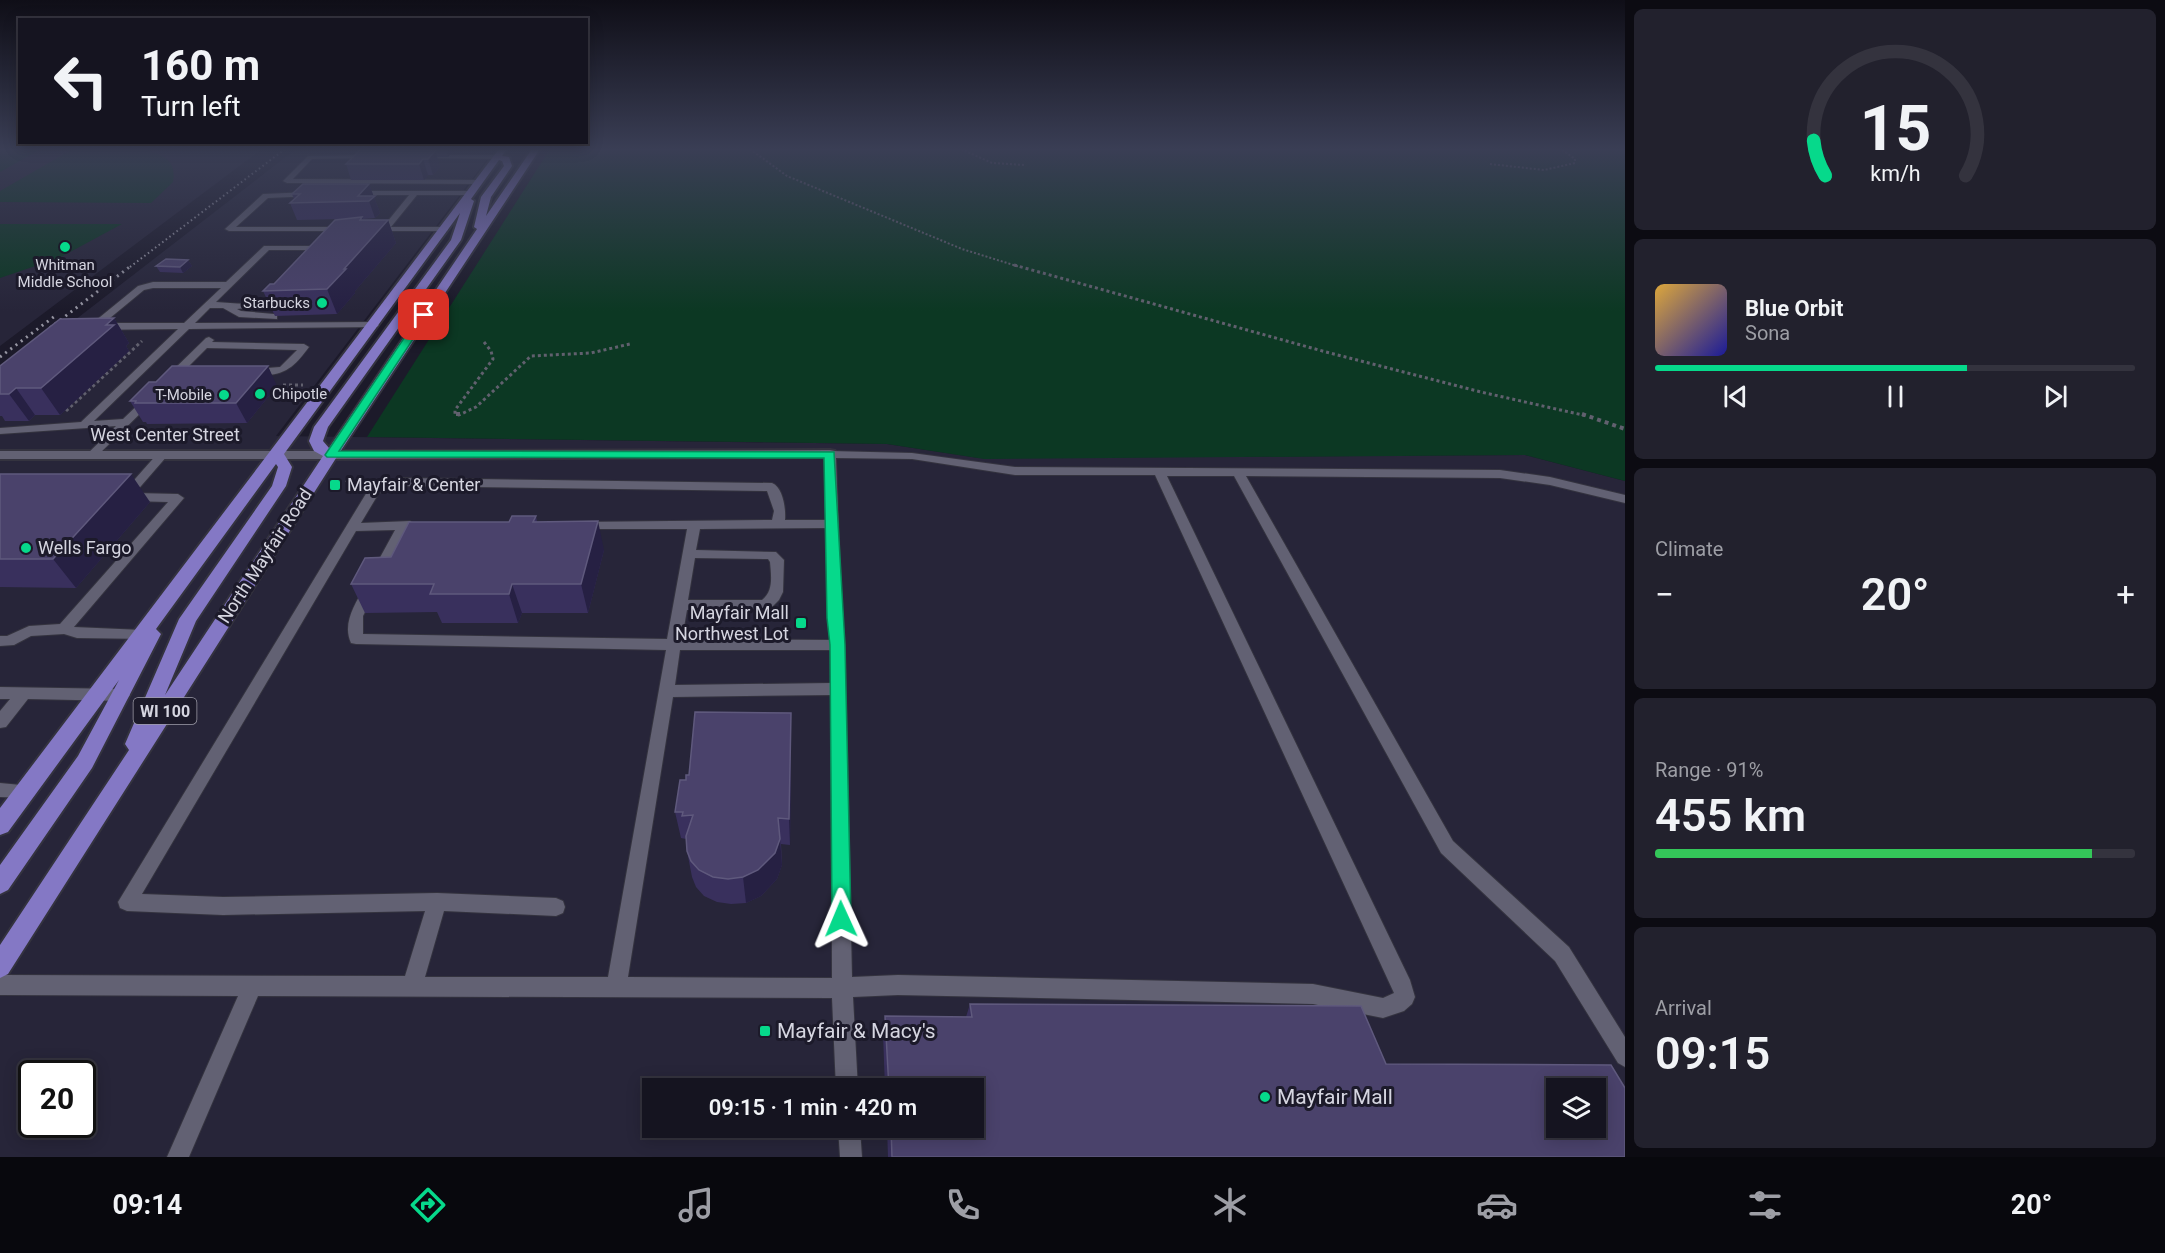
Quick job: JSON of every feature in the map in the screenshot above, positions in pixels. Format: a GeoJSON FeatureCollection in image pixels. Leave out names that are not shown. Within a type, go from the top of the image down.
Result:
{"type":"FeatureCollection","features":[{"type":"Feature","properties":{"kind":"main road"},"geometry":{"type":"LineString","coordinates":[[0,825],[464,203]]}},
{"type":"Feature","properties":{"kind":"main road"},"geometry":{"type":"LineString","coordinates":[[331,455],[319,447],[316,441],[321,427],[453,246],[462,228],[468,203]]}},
{"type":"Feature","properties":{"kind":"main road"},"geometry":{"type":"LineString","coordinates":[[477,237],[485,203]]}},
{"type":"Feature","properties":{"kind":"main road","name":"North Mayfair Road"},"geometry":{"type":"LineString","coordinates":[[0,966],[331,455],[499,203]]}},
{"type":"Feature","properties":{"kind":"main road"},"geometry":{"type":"LineString","coordinates":[[117,786],[188,619],[279,486],[285,467],[278,454]]}},
{"type":"Feature","properties":{"kind":"main road"},"geometry":{"type":"LineString","coordinates":[[0,883],[85,762],[122,695],[170,598]]}},
{"type":"Feature","properties":{"kind":"street","name":"West Center Street"},"geometry":{"type":"LineString","coordinates":[[0,455],[830,454]]}},
{"type":"Feature","properties":{"kind":"lane"},"geometry":{"type":"LineString","coordinates":[[258,203],[229,229],[350,229]]}},
{"type":"Feature","properties":{"kind":"lane"},"geometry":{"type":"LineString","coordinates":[[385,229],[407,203]]}},
{"type":"Feature","properties":{"kind":"lane"},"geometry":{"type":"LineString","coordinates":[[361,229],[444,229]]}},
{"type":"Feature","properties":{"kind":"lane"},"geometry":{"type":"LineString","coordinates":[[84,425],[267,248],[322,248],[322,253],[317,259]]}},
{"type":"Feature","properties":{"kind":"lane"},"geometry":{"type":"LineString","coordinates":[[81,337],[141,288],[153,285],[229,285]]}},
{"type":"Feature","properties":{"kind":"lane"},"geometry":{"type":"LineString","coordinates":[[208,305],[276,303],[292,285]]}},
{"type":"Feature","properties":{"kind":"lane"},"geometry":{"type":"LineString","coordinates":[[225,305],[239,314],[250,316],[306,317],[310,318],[312,325]]}},
{"type":"Feature","properties":{"kind":"lane"},"geometry":{"type":"LineString","coordinates":[[94,326],[374,325]]}},
{"type":"Feature","properties":{"kind":"lane"},"geometry":{"type":"LineString","coordinates":[[92,455],[160,388],[182,372],[224,326]]}},
{"type":"Feature","properties":{"kind":"lane"},"geometry":{"type":"LineString","coordinates":[[205,345],[304,347],[291,364],[281,372],[246,372]]}},
{"type":"Feature","properties":{"kind":"lane"},"geometry":{"type":"LineString","coordinates":[[0,431],[126,422]]}},
{"type":"Feature","properties":{"kind":"lane"},"geometry":{"type":"LineString","coordinates":[[846,1078],[842,988],[838,645],[831,525],[830,454],[912,456],[1015,471],[1500,474],[1550,482],[1625,499]]}},
{"type":"Feature","properties":{"kind":"lane"},"geometry":{"type":"LineString","coordinates":[[63,629],[178,498],[119,497],[162,455]]}},
{"type":"Feature","properties":{"kind":"lane"},"geometry":{"type":"LineString","coordinates":[[0,986],[842,988],[898,986],[1313,994],[1383,1008],[1397,1004],[1405,997],[1403,987],[1159,471]]}},
{"type":"Feature","properties":{"kind":"lane"},"geometry":{"type":"LineString","coordinates":[[1238,472],[1447,847],[1562,954],[1625,1056]]}},
{"type":"Feature","properties":{"kind":"lane"},"geometry":{"type":"LineString","coordinates":[[556,907],[437,902],[223,906],[127,902],[374,489],[404,482],[772,488],[780,511],[778,524]]}},
{"type":"Feature","properties":{"kind":"lane"},"geometry":{"type":"LineString","coordinates":[[616,988],[694,524]]}},
{"type":"Feature","properties":{"kind":"lane"},"geometry":{"type":"LineString","coordinates":[[404,525],[357,616],[356,639],[838,645]]}},
{"type":"Feature","properties":{"kind":"lane"},"geometry":{"type":"LineString","coordinates":[[352,527],[427,525]]}},
{"type":"Feature","properties":{"kind":"lane"},"geometry":{"type":"LineString","coordinates":[[566,525],[831,525]]}},
{"type":"Feature","properties":{"kind":"lane"},"geometry":{"type":"LineString","coordinates":[[680,605],[765,605],[772,602],[777,593],[777,561],[771,555],[688,554]]}},
{"type":"Feature","properties":{"kind":"lane"},"geometry":{"type":"LineString","coordinates":[[0,641],[9,641],[29,631],[63,629],[76,633],[143,635]]}},
{"type":"Feature","properties":{"kind":"lane"},"geometry":{"type":"LineString","coordinates":[[666,692],[838,689]]}},
{"type":"Feature","properties":{"kind":"lane"},"geometry":{"type":"LineString","coordinates":[[0,693],[122,695]]}},
{"type":"Feature","properties":{"kind":"lane"},"geometry":{"type":"LineString","coordinates":[[0,722],[24,693]]}},
{"type":"Feature","properties":{"kind":"lane"},"geometry":{"type":"LineString","coordinates":[[0,790],[26,791]]}},
{"type":"Feature","properties":{"kind":"lane"},"geometry":{"type":"LineString","coordinates":[[412,987],[437,902]]}},
{"type":"Feature","properties":{"kind":"lane"},"geometry":{"type":"LineString","coordinates":[[178,1157],[252,986]]}},
{"type":"Feature","properties":{"kind":"lane"},"geometry":{"type":"LineString","coordinates":[[849,1138],[850,1157]]}},
{"type":"Feature","properties":{"kind":"path"},"geometry":{"type":"LineString","coordinates":[[852,203],[962,249],[990,258],[1326,352],[1481,392],[1585,415],[1625,429]]}},
{"type":"Feature","properties":{"kind":"path"},"geometry":{"type":"LineString","coordinates":[[61,416],[144,339]]}},
{"type":"Feature","properties":{"kind":"path"},"geometry":{"type":"LineString","coordinates":[[484,342],[492,351],[493,358],[455,410],[455,414],[459,415],[476,407],[531,356],[591,353],[630,344]]}},
{"type":"Feature","properties":{"kind":"path"},"geometry":{"type":"LineString","coordinates":[[280,386],[303,386]]}},
{"type":"Feature","properties":{"kind":"shaded area"},"geometry":{"type":"Polygon","coordinates":[[[0,203],[190,203],[0,346],[0,203]]]}},
{"type":"Feature","properties":{"kind":"shaded area"},"geometry":{"type":"Polygon","coordinates":[[[226,203],[454,203],[276,436],[887,444],[979,458],[1525,455],[1625,481],[1625,1157],[0,1157],[0,378],[226,203]]]}},
{"type":"Feature","properties":{"kind":"green space"},"geometry":{"type":"Polygon","coordinates":[[[516,203],[1625,203],[1625,481],[1525,455],[984,459],[887,444],[367,437],[516,203]]]}},
{"type":"Feature","properties":{"kind":"green space"},"geometry":{"type":"Polygon","coordinates":[[[0,224],[122,224],[59,258],[0,278],[0,224]]]}},
{"type":"Feature","properties":{"kind":"building"},"geometry":{"type":"Polygon","coordinates":[[[362,217],[360,220],[388,220],[327,289],[263,291],[270,284],[274,284],[335,220],[362,217]]]}},
{"type":"Feature","properties":{"kind":"building"},"geometry":{"type":"Polygon","coordinates":[[[166,259],[188,260],[180,267],[156,266],[166,259]]]}},
{"type":"Feature","properties":{"kind":"building"},"geometry":{"type":"Polygon","coordinates":[[[114,318],[106,325],[114,325],[41,388],[16,388],[9,394],[0,394],[0,366],[60,319],[114,318]]]}},
{"type":"Feature","properties":{"kind":"building"},"geometry":{"type":"Polygon","coordinates":[[[172,366],[268,366],[236,403],[135,403],[136,401],[130,401],[149,382],[156,382],[172,366]]]}},
{"type":"Feature","properties":{"kind":"building"},"geometry":{"type":"Polygon","coordinates":[[[0,474],[131,474],[53,559],[0,559],[0,474]]]}},
{"type":"Feature","properties":{"kind":"building"},"geometry":{"type":"Polygon","coordinates":[[[512,516],[536,516],[533,522],[598,521],[581,584],[512,584],[509,594],[430,594],[434,584],[351,584],[365,558],[391,557],[409,522],[509,522],[512,516]]]}},
{"type":"Feature","properties":{"kind":"building"},"geometry":{"type":"Polygon","coordinates":[[[695,712],[791,713],[789,819],[778,818],[780,839],[775,853],[758,870],[743,877],[728,879],[713,877],[699,870],[691,861],[687,851],[686,836],[693,815],[682,816],[683,812],[675,812],[680,780],[686,780],[686,775],[689,775],[695,712]]]}},
{"type":"Feature","properties":{"kind":"building","name":"Mayfair Mall"},"geometry":{"type":"Polygon","coordinates":[[[970,1004],[1361,1006],[1386,1064],[1611,1065],[1625,1088],[1625,1157],[892,1157],[891,1138],[984,1138],[984,1078],[888,1078],[885,1016],[972,1017],[970,1004]]]}},
{"type":"Feature","properties":{"kind":"railway"},"geometry":{"type":"LineString","coordinates":[[130,267],[214,203]]}},
{"type":"Feature","properties":{"kind":"railway"},"geometry":{"type":"LineString","coordinates":[[50,328],[132,265]]}},
{"type":"Feature","properties":{"kind":"railway"},"geometry":{"type":"LineString","coordinates":[[0,357],[55,316]]}},
{"type":"Feature","properties":{"kind":"place","name":"Whitman Middle School"},"geometry":{"type":"Point","coordinates":[65,247]}},
{"type":"Feature","properties":{"kind":"place","name":"Starbucks"},"geometry":{"type":"Point","coordinates":[322,303]}},
{"type":"Feature","properties":{"kind":"place","name":"Chipotle"},"geometry":{"type":"Point","coordinates":[260,394]}},
{"type":"Feature","properties":{"kind":"place","name":"T-Mobile"},"geometry":{"type":"Point","coordinates":[224,395]}},
{"type":"Feature","properties":{"kind":"place","name":"Mayfair & Center"},"geometry":{"type":"Point","coordinates":[335,485]}},
{"type":"Feature","properties":{"kind":"place","name":"Wells Fargo"},"geometry":{"type":"Point","coordinates":[26,548]}},
{"type":"Feature","properties":{"kind":"place","name":"Mayfair Mall Northwest Lot"},"geometry":{"type":"Point","coordinates":[801,623]}},
{"type":"Feature","properties":{"kind":"place","name":"Mayfair & Macy's"},"geometry":{"type":"Point","coordinates":[765,1031]}},
{"type":"Feature","properties":{"kind":"place","name":"Mayfair Mall"},"geometry":{"type":"Point","coordinates":[1265,1097]}},
{"type":"Feature","properties":{"kind":"route"},"geometry":{"type":"LineString","coordinates":[[424,315],[331,455],[830,454],[835,618],[838,645],[841,919]]}}]}
